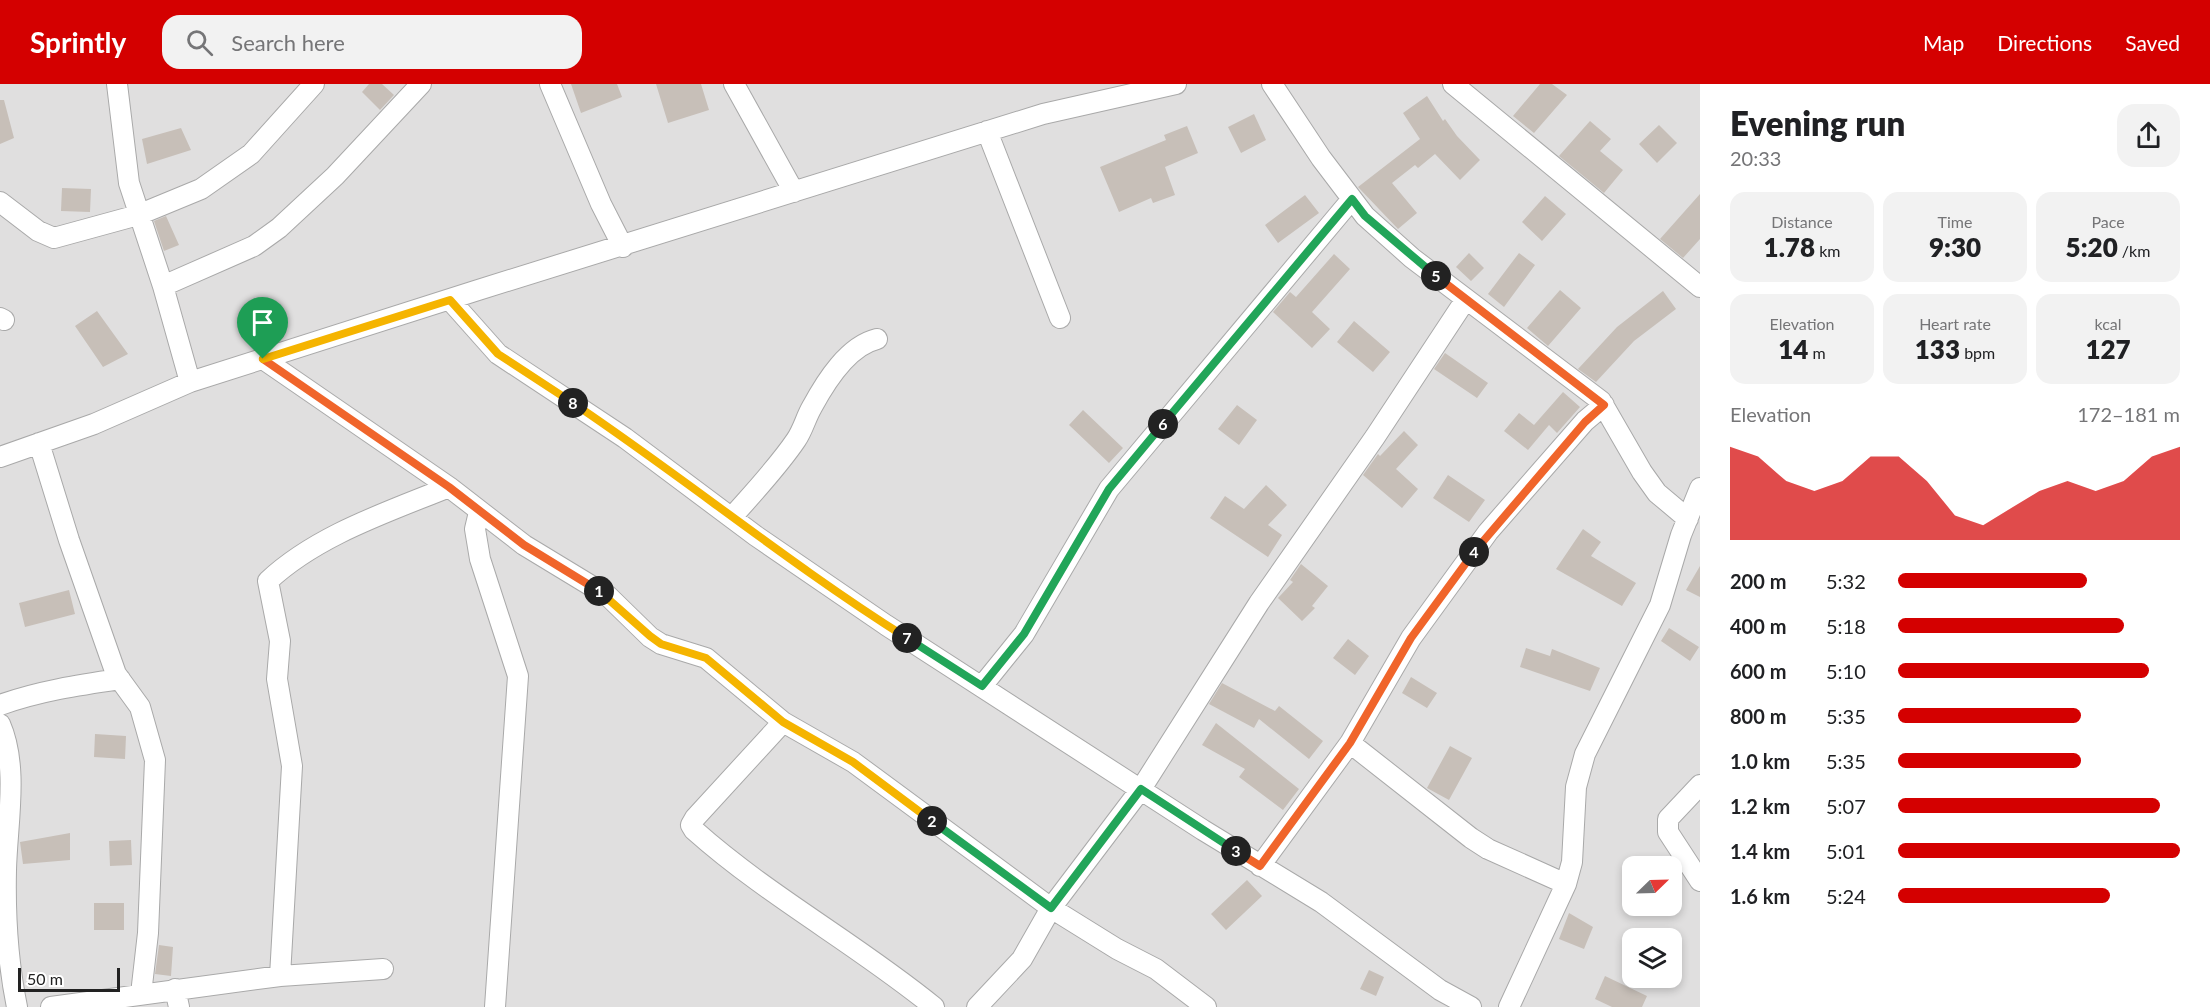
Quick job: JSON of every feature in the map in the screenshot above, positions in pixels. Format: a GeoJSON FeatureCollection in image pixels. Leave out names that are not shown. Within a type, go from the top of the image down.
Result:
{"type":"FeatureCollection","features":[{"type":"Feature","properties":{"kind":"street"},"geometry":{"type":"LineString","coordinates":[[117,84],[129,183],[163,286],[190,382]]}},
{"type":"Feature","properties":{"kind":"street"},"geometry":{"type":"LineString","coordinates":[[0,202],[38,231],[54,238],[138,215],[201,189],[251,154],[314,84]]}},
{"type":"Feature","properties":{"kind":"street"},"geometry":{"type":"LineString","coordinates":[[163,286],[254,246],[279,228],[335,176],[421,84]]}},
{"type":"Feature","properties":{"kind":"street"},"geometry":{"type":"LineString","coordinates":[[550,84],[601,204],[623,247]]}},
{"type":"Feature","properties":{"kind":"street"},"geometry":{"type":"LineString","coordinates":[[734,84],[794,192]]}},
{"type":"Feature","properties":{"kind":"street"},"geometry":{"type":"LineString","coordinates":[[0,457],[94,424],[190,382],[1043,114],[1176,84]]}},
{"type":"Feature","properties":{"kind":"street"},"geometry":{"type":"LineString","coordinates":[[1272,84],[1365,216],[1412,258],[1604,405],[1647,479],[1658,493],[1688,519]]}},
{"type":"Feature","properties":{"kind":"street"},"geometry":{"type":"LineString","coordinates":[[1454,84],[1700,288]]}},
{"type":"Feature","properties":{"kind":"street"},"geometry":{"type":"LineString","coordinates":[[987,131],[1060,318]]}},
{"type":"Feature","properties":{"kind":"street"},"geometry":{"type":"LineString","coordinates":[[982,686],[1024,634],[1109,489],[1352,199]]}},
{"type":"Feature","properties":{"kind":"street"},"geometry":{"type":"LineString","coordinates":[[977,1007],[1022,959],[1051,908],[1141,789],[1259,603],[1375,437],[1466,299]]}},
{"type":"Feature","properties":{"kind":"street"},"geometry":{"type":"LineString","coordinates":[[450,300],[498,354],[625,438],[732,517],[886,625],[1260,866],[1321,902],[1440,990],[1471,1007]]}},
{"type":"Feature","properties":{"kind":"street"},"geometry":{"type":"LineString","coordinates":[[732,517],[798,438],[812,407],[834,373],[861,345],[878,339]]}},
{"type":"Feature","properties":{"kind":"street"},"geometry":{"type":"LineString","coordinates":[[263,359],[449,487],[524,545],[608,596],[661,644],[706,658],[783,722],[853,762],[1051,908],[1117,949],[1156,969],[1206,1007]]}},
{"type":"Feature","properties":{"kind":"street"},"geometry":{"type":"LineString","coordinates":[[1260,866],[1350,743],[1411,638],[1488,532],[1585,422],[1604,405]]}},
{"type":"Feature","properties":{"kind":"street"},"geometry":{"type":"LineString","coordinates":[[39,443],[69,540],[116,674],[141,706],[155,760],[148,933],[141,994]]}},
{"type":"Feature","properties":{"kind":"street"},"geometry":{"type":"LineString","coordinates":[[280,976],[292,766],[277,679],[280,641],[268,581],[280,570],[322,543],[449,487]]}},
{"type":"Feature","properties":{"kind":"street"},"geometry":{"type":"LineString","coordinates":[[1509,1007],[1566,884],[1572,862],[1576,787],[1585,754],[1660,605],[1700,488]]}},
{"type":"Feature","properties":{"kind":"street"},"geometry":{"type":"LineString","coordinates":[[479,512],[475,529],[480,559],[518,676],[495,1007]]}},
{"type":"Feature","properties":{"kind":"street"},"geometry":{"type":"LineString","coordinates":[[0,705],[25,696],[60,688],[120,679]]}},
{"type":"Feature","properties":{"kind":"street"},"geometry":{"type":"LineString","coordinates":[[783,722],[691,825],[694,830],[765,885],[893,973],[934,1007]]}},
{"type":"Feature","properties":{"kind":"street"},"geometry":{"type":"LineString","coordinates":[[0,724],[7,744],[9,777],[3,873],[16,1007]]}},
{"type":"Feature","properties":{"kind":"street"},"geometry":{"type":"LineString","coordinates":[[1350,743],[1471,838],[1488,849],[1566,884]]}},
{"type":"Feature","properties":{"kind":"street"},"geometry":{"type":"LineString","coordinates":[[1700,785],[1668,819],[1668,832],[1700,881]]}},
{"type":"Feature","properties":{"kind":"street"},"geometry":{"type":"LineString","coordinates":[[51,1007],[141,994],[177,998],[280,976],[383,969]]}},
{"type":"Feature","properties":{"kind":"shaded area"},"geometry":{"type":"Polygon","coordinates":[[[0,84],[1700,84],[1700,1007],[0,1007],[0,84]]]}},
{"type":"Feature","properties":{"kind":"building"},"geometry":{"type":"Polygon","coordinates":[[[369,84],[382,84],[394,95],[380,110],[362,92],[369,84]]]}},
{"type":"Feature","properties":{"kind":"building"},"geometry":{"type":"Polygon","coordinates":[[[571,84],[617,84],[622,97],[581,113],[571,84]]]}},
{"type":"Feature","properties":{"kind":"building"},"geometry":{"type":"Polygon","coordinates":[[[656,84],[701,84],[709,110],[668,123],[656,84]]]}},
{"type":"Feature","properties":{"kind":"building"},"geometry":{"type":"Polygon","coordinates":[[[1540,84],[1552,84],[1567,95],[1534,133],[1513,116],[1540,84]]]}},
{"type":"Feature","properties":{"kind":"building"},"geometry":{"type":"Polygon","coordinates":[[[1427,96],[1443,121],[1445,119],[1457,136],[1480,160],[1460,180],[1435,154],[1418,168],[1415,165],[1392,183],[1417,213],[1398,229],[1358,187],[1420,139],[1403,113],[1427,96]]]}},
{"type":"Feature","properties":{"kind":"building"},"geometry":{"type":"Polygon","coordinates":[[[0,100],[4,100],[14,138],[0,144],[0,100]]]}},
{"type":"Feature","properties":{"kind":"building"},"geometry":{"type":"Polygon","coordinates":[[[1254,114],[1266,140],[1241,153],[1228,127],[1254,114]]]}},
{"type":"Feature","properties":{"kind":"building"},"geometry":{"type":"Polygon","coordinates":[[[1590,121],[1611,139],[1600,151],[1623,170],[1604,193],[1559,156],[1590,121]]]}},
{"type":"Feature","properties":{"kind":"building"},"geometry":{"type":"Polygon","coordinates":[[[1659,125],[1677,143],[1657,163],[1639,144],[1659,125]]]}},
{"type":"Feature","properties":{"kind":"building"},"geometry":{"type":"Polygon","coordinates":[[[1187,126],[1198,153],[1165,167],[1175,195],[1153,203],[1151,198],[1119,212],[1100,167],[1166,140],[1164,135],[1187,126]]]}},
{"type":"Feature","properties":{"kind":"building"},"geometry":{"type":"Polygon","coordinates":[[[181,128],[191,150],[147,164],[142,139],[181,128]]]}},
{"type":"Feature","properties":{"kind":"building"},"geometry":{"type":"Polygon","coordinates":[[[62,188],[91,189],[90,212],[61,211],[62,188]]]}},
{"type":"Feature","properties":{"kind":"building"},"geometry":{"type":"Polygon","coordinates":[[[1700,194],[1700,239],[1683,258],[1660,239],[1700,194]]]}},
{"type":"Feature","properties":{"kind":"building"},"geometry":{"type":"Polygon","coordinates":[[[1305,195],[1319,213],[1278,243],[1265,225],[1305,195]]]}},
{"type":"Feature","properties":{"kind":"building"},"geometry":{"type":"Polygon","coordinates":[[[1545,196],[1566,214],[1542,241],[1522,222],[1545,196]]]}},
{"type":"Feature","properties":{"kind":"building"},"geometry":{"type":"Polygon","coordinates":[[[166,216],[179,245],[164,251],[154,221],[166,216]]]}},
{"type":"Feature","properties":{"kind":"building"},"geometry":{"type":"Polygon","coordinates":[[[1469,253],[1484,268],[1471,281],[1456,267],[1469,253]]]}},
{"type":"Feature","properties":{"kind":"building"},"geometry":{"type":"Polygon","coordinates":[[[1519,253],[1535,265],[1504,307],[1488,294],[1519,253]]]}},
{"type":"Feature","properties":{"kind":"building"},"geometry":{"type":"Polygon","coordinates":[[[1334,254],[1350,269],[1312,312],[1330,329],[1312,348],[1273,312],[1290,292],[1296,297],[1334,254]]]}},
{"type":"Feature","properties":{"kind":"building"},"geometry":{"type":"Polygon","coordinates":[[[1560,290],[1581,308],[1548,346],[1527,328],[1560,290]]]}},
{"type":"Feature","properties":{"kind":"building"},"geometry":{"type":"Polygon","coordinates":[[[1663,291],[1676,309],[1634,341],[1596,382],[1578,369],[1617,327],[1663,291]]]}},
{"type":"Feature","properties":{"kind":"building"},"geometry":{"type":"Polygon","coordinates":[[[97,311],[128,354],[103,367],[75,326],[97,311]]]}},
{"type":"Feature","properties":{"kind":"building"},"geometry":{"type":"Polygon","coordinates":[[[1354,321],[1390,352],[1373,372],[1337,342],[1354,321]]]}},
{"type":"Feature","properties":{"kind":"building"},"geometry":{"type":"Polygon","coordinates":[[[1445,353],[1488,383],[1477,398],[1434,369],[1445,353]]]}},
{"type":"Feature","properties":{"kind":"building"},"geometry":{"type":"Polygon","coordinates":[[[1563,392],[1580,407],[1557,433],[1549,425],[1528,450],[1504,431],[1519,413],[1534,425],[1563,392]]]}},
{"type":"Feature","properties":{"kind":"building"},"geometry":{"type":"Polygon","coordinates":[[[1237,405],[1257,420],[1239,445],[1218,429],[1237,405]]]}},
{"type":"Feature","properties":{"kind":"building"},"geometry":{"type":"Polygon","coordinates":[[[1083,410],[1123,448],[1109,463],[1069,425],[1083,410]]]}},
{"type":"Feature","properties":{"kind":"building"},"geometry":{"type":"Polygon","coordinates":[[[1404,431],[1418,445],[1396,469],[1418,489],[1402,508],[1363,475],[1378,454],[1380,456],[1404,431]]]}},
{"type":"Feature","properties":{"kind":"building"},"geometry":{"type":"Polygon","coordinates":[[[1448,475],[1485,500],[1469,522],[1433,498],[1448,475]]]}},
{"type":"Feature","properties":{"kind":"building"},"geometry":{"type":"Polygon","coordinates":[[[1266,485],[1287,505],[1268,525],[1282,535],[1268,557],[1210,518],[1225,496],[1244,509],[1266,485]]]}},
{"type":"Feature","properties":{"kind":"building"},"geometry":{"type":"Polygon","coordinates":[[[1583,529],[1601,542],[1591,556],[1636,583],[1622,606],[1556,569],[1583,529]]]}},
{"type":"Feature","properties":{"kind":"building"},"geometry":{"type":"Polygon","coordinates":[[[1301,564],[1328,586],[1312,606],[1315,608],[1302,621],[1278,598],[1293,582],[1290,580],[1301,564]]]}},
{"type":"Feature","properties":{"kind":"building"},"geometry":{"type":"Polygon","coordinates":[[[1700,566],[1700,597],[1686,590],[1700,566]]]}},
{"type":"Feature","properties":{"kind":"building"},"geometry":{"type":"Polygon","coordinates":[[[69,590],[75,614],[25,627],[19,603],[69,590]]]}},
{"type":"Feature","properties":{"kind":"building"},"geometry":{"type":"Polygon","coordinates":[[[1669,628],[1699,647],[1690,661],[1661,641],[1669,628]]]}},
{"type":"Feature","properties":{"kind":"building"},"geometry":{"type":"Polygon","coordinates":[[[1348,639],[1369,656],[1355,675],[1333,658],[1348,639]]]}},
{"type":"Feature","properties":{"kind":"building"},"geometry":{"type":"Polygon","coordinates":[[[1526,648],[1550,656],[1552,649],[1600,668],[1590,691],[1520,667],[1526,648]]]}},
{"type":"Feature","properties":{"kind":"building"},"geometry":{"type":"Polygon","coordinates":[[[1411,677],[1437,693],[1427,708],[1402,693],[1411,677]]]}},
{"type":"Feature","properties":{"kind":"building"},"geometry":{"type":"Polygon","coordinates":[[[1222,683],[1275,711],[1279,706],[1323,741],[1309,759],[1259,719],[1254,728],[1209,704],[1222,683]]]}},
{"type":"Feature","properties":{"kind":"building"},"geometry":{"type":"Polygon","coordinates":[[[1216,723],[1299,789],[1283,810],[1239,777],[1245,769],[1202,745],[1216,723]]]}},
{"type":"Feature","properties":{"kind":"building"},"geometry":{"type":"Polygon","coordinates":[[[95,734],[126,736],[125,759],[94,757],[95,734]]]}},
{"type":"Feature","properties":{"kind":"building"},"geometry":{"type":"Polygon","coordinates":[[[1450,746],[1472,758],[1449,800],[1427,788],[1450,746]]]}},
{"type":"Feature","properties":{"kind":"building"},"geometry":{"type":"Polygon","coordinates":[[[70,833],[70,860],[23,864],[20,842],[70,833]]]}},
{"type":"Feature","properties":{"kind":"building"},"geometry":{"type":"Polygon","coordinates":[[[131,840],[132,865],[110,866],[109,841],[131,840]]]}},
{"type":"Feature","properties":{"kind":"building"},"geometry":{"type":"Polygon","coordinates":[[[1247,880],[1262,896],[1226,930],[1211,914],[1247,880]]]}},
{"type":"Feature","properties":{"kind":"building"},"geometry":{"type":"Polygon","coordinates":[[[94,903],[124,903],[124,930],[94,930],[94,903]]]}},
{"type":"Feature","properties":{"kind":"building"},"geometry":{"type":"Polygon","coordinates":[[[1569,913],[1593,927],[1584,949],[1559,939],[1569,913]]]}},
{"type":"Feature","properties":{"kind":"building"},"geometry":{"type":"Polygon","coordinates":[[[159,945],[173,947],[171,976],[155,974],[159,945]]]}},
{"type":"Feature","properties":{"kind":"building"},"geometry":{"type":"Polygon","coordinates":[[[1369,970],[1384,977],[1376,996],[1360,989],[1369,970]]]}},
{"type":"Feature","properties":{"kind":"building"},"geometry":{"type":"Polygon","coordinates":[[[1605,976],[1622,984],[1622,988],[1630,988],[1647,996],[1642,1007],[1612,1007],[1595,999],[1605,976]]]}},
{"type":"Feature","properties":{"kind":"route"},"geometry":{"type":"LineString","coordinates":[[1352,199],[1365,216],[1412,258],[1604,405],[1585,422],[1488,532],[1411,638],[1350,743],[1260,866],[1141,789],[1051,908],[853,762],[783,722],[706,658],[661,644],[608,596],[524,545],[449,487],[263,359],[450,300],[498,354],[625,438],[756,536],[886,625],[982,686],[1024,634],[1109,489],[1352,199]]}}]}
